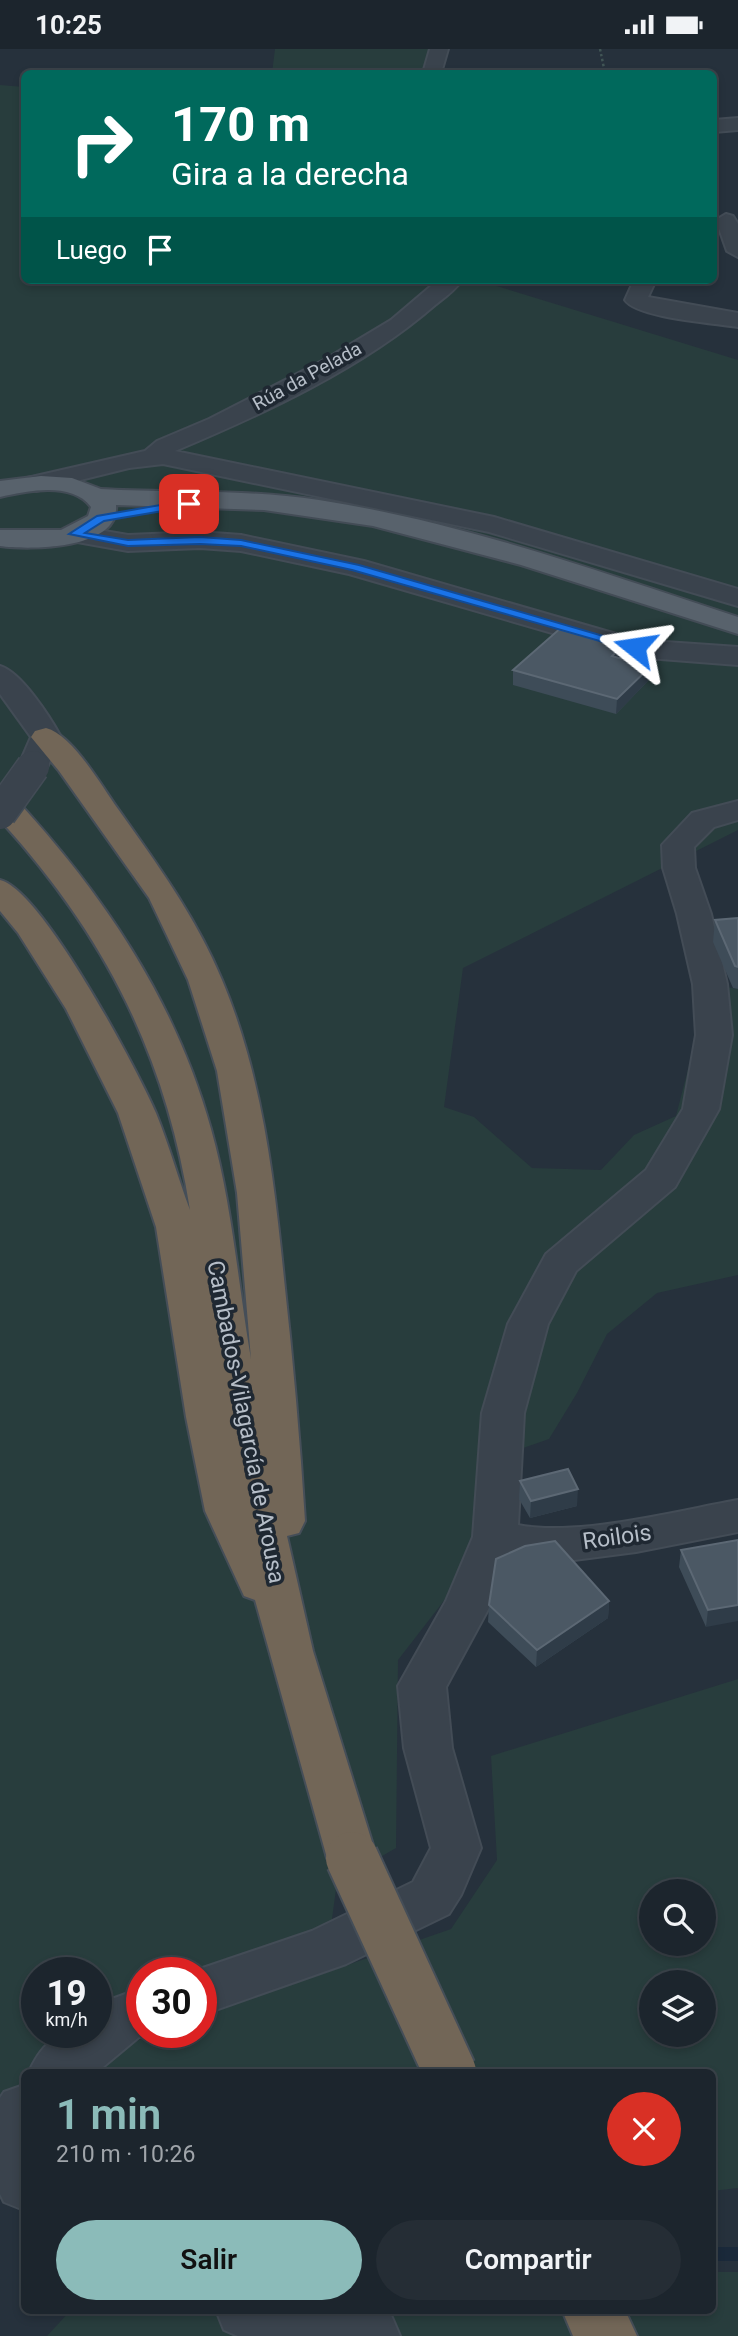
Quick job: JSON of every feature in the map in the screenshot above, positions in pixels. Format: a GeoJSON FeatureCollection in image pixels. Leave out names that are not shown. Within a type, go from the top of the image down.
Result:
{"type":"FeatureCollection","features":[{"type":"Feature","properties":{"kind":"highway"},"geometry":{"type":"LineString","coordinates":[[40,752],[70,764],[165,898],[205,980],[235,1071],[256,1193],[277,1412],[290,1649]]}},
{"type":"Feature","properties":{"kind":"highway","name":"Cambados-Vilagarcía de Arousa"},"geometry":{"type":"LineString","coordinates":[[0,801],[60,866],[96,916],[134,975],[178,1074],[205,1185],[222,1323],[290,1649],[352,1858],[449,2069]]}},
{"type":"Feature","properties":{"kind":"highway"},"geometry":{"type":"LineString","coordinates":[[0,890],[32,928],[84,1009],[137,1113],[176,1227],[207,1417],[227,1511],[290,1649]]}},
{"type":"Feature","properties":{"kind":"highway"},"geometry":{"type":"LineString","coordinates":[[593,2314],[607,2336]]}},
{"type":"Feature","properties":{"kind":"main road"},"geometry":{"type":"LineString","coordinates":[[0,489],[36,483],[59,484],[95,502],[157,507],[226,503],[315,508],[454,535],[738,626]]}},
{"type":"Feature","properties":{"kind":"main road"},"geometry":{"type":"LineString","coordinates":[[2,539],[34,541],[75,534],[95,502]]}},
{"type":"Feature","properties":{"kind":"street"},"geometry":{"type":"LineString","coordinates":[[433,70],[439,49]]}},
{"type":"Feature","properties":{"kind":"street"},"geometry":{"type":"LineString","coordinates":[[717,126],[738,124]]}},
{"type":"Feature","properties":{"kind":"street"},"geometry":{"type":"LineString","coordinates":[[717,256],[738,253],[726,220]]}},
{"type":"Feature","properties":{"kind":"street","name":"Rúa da Pelada"},"geometry":{"type":"LineString","coordinates":[[153,456],[166,446],[218,424],[334,364],[399,324],[446,284]]}},
{"type":"Feature","properties":{"kind":"street"},"geometry":{"type":"LineString","coordinates":[[643,284],[636,300],[660,308],[738,320]]}},
{"type":"Feature","properties":{"kind":"street"},"geometry":{"type":"LineString","coordinates":[[36,483],[153,456],[494,525],[738,598]]}},
{"type":"Feature","properties":{"kind":"street"},"geometry":{"type":"LineString","coordinates":[[95,502],[89,481],[108,465]]}},
{"type":"Feature","properties":{"kind":"street"},"geometry":{"type":"LineString","coordinates":[[75,534],[128,543],[200,540],[241,543],[355,567],[635,647],[738,656]]}},
{"type":"Feature","properties":{"kind":"street"},"geometry":{"type":"LineString","coordinates":[[0,675],[38,722],[40,752],[0,813]]}},
{"type":"Feature","properties":{"kind":"street"},"geometry":{"type":"LineString","coordinates":[[217,1986],[328,1948],[431,1898],[443,1880],[456,1848],[428,1748],[422,1686],[468,1604],[495,1537],[503,1413],[528,1324],[560,1262],[661,1178],[702,1109],[714,1035],[710,984],[694,914],[679,868],[678,845],[703,820],[738,810]]}},
{"type":"Feature","properties":{"kind":"street","name":"Roilois"},"geometry":{"type":"LineString","coordinates":[[495,1537],[543,1547],[636,1535],[738,1516]]}},
{"type":"Feature","properties":{"kind":"street"},"geometry":{"type":"LineString","coordinates":[[60,2069],[126,2018]]}},
{"type":"Feature","properties":{"kind":"street"},"geometry":{"type":"LineString","coordinates":[[264,2314],[370,2336]]}},
{"type":"Feature","properties":{"kind":"path"},"geometry":{"type":"LineString","coordinates":[[600,49],[604,70]]}},
{"type":"Feature","properties":{"kind":"green space"},"geometry":{"type":"Polygon","coordinates":[[[275,49],[442,49],[439,70],[272,70],[275,49]]]}},
{"type":"Feature","properties":{"kind":"green space"},"geometry":{"type":"Polygon","coordinates":[[[0,85],[21,87],[21,284],[490,284],[738,360],[738,830],[463,968],[444,1107],[474,1117],[532,1168],[601,1170],[634,1135],[676,1116],[710,984],[738,989],[738,1275],[657,1293],[607,1334],[577,1393],[549,1439],[500,1456],[470,1567],[398,1660],[396,1848],[337,1882],[328,1948],[217,1969],[217,1957],[126,1957],[126,2025],[112,2037],[112,1957],[21,1957],[21,2048],[99,2048],[74,2069],[21,2069],[21,2121],[0,2140],[0,85]]]}},
{"type":"Feature","properties":{"kind":"green space"},"geometry":{"type":"Polygon","coordinates":[[[738,1679],[738,2188],[716,2191],[716,2069],[99,2069],[126,2048],[217,2048],[217,2010],[451,1929],[497,1860],[491,1756],[738,1679]]]}},
{"type":"Feature","properties":{"kind":"green space"},"geometry":{"type":"Polygon","coordinates":[[[716,2272],[738,2272],[738,2336],[47,2336],[67,2314],[716,2314],[716,2272]]]}},
{"type":"Feature","properties":{"kind":"building"},"geometry":{"type":"Polygon","coordinates":[[[563,626],[626,643],[612,656],[650,667],[617,699],[513,670],[563,626]]]}},
{"type":"Feature","properties":{"kind":"building"},"geometry":{"type":"Polygon","coordinates":[[[738,918],[738,967],[735,966],[715,920],[738,918]]]}},
{"type":"Feature","properties":{"kind":"building"},"geometry":{"type":"Polygon","coordinates":[[[568,1469],[578,1489],[531,1501],[520,1481],[568,1469]]]}},
{"type":"Feature","properties":{"kind":"building"},"geometry":{"type":"Polygon","coordinates":[[[738,1540],[738,1605],[708,1610],[681,1550],[738,1540]]]}},
{"type":"Feature","properties":{"kind":"building"},"geometry":{"type":"Polygon","coordinates":[[[555,1541],[609,1601],[537,1650],[489,1605],[496,1559],[525,1546],[555,1541]]]}},
{"type":"Feature","properties":{"kind":"waterway"},"geometry":{"type":"LineString","coordinates":[[716,2254],[738,2254]]}},
{"type":"Feature","properties":{"kind":"route"},"geometry":{"type":"LineString","coordinates":[[189,504],[100,518],[86,530],[75,534],[87,539],[128,543],[200,540],[241,543],[355,567],[635,647]]}}]}
